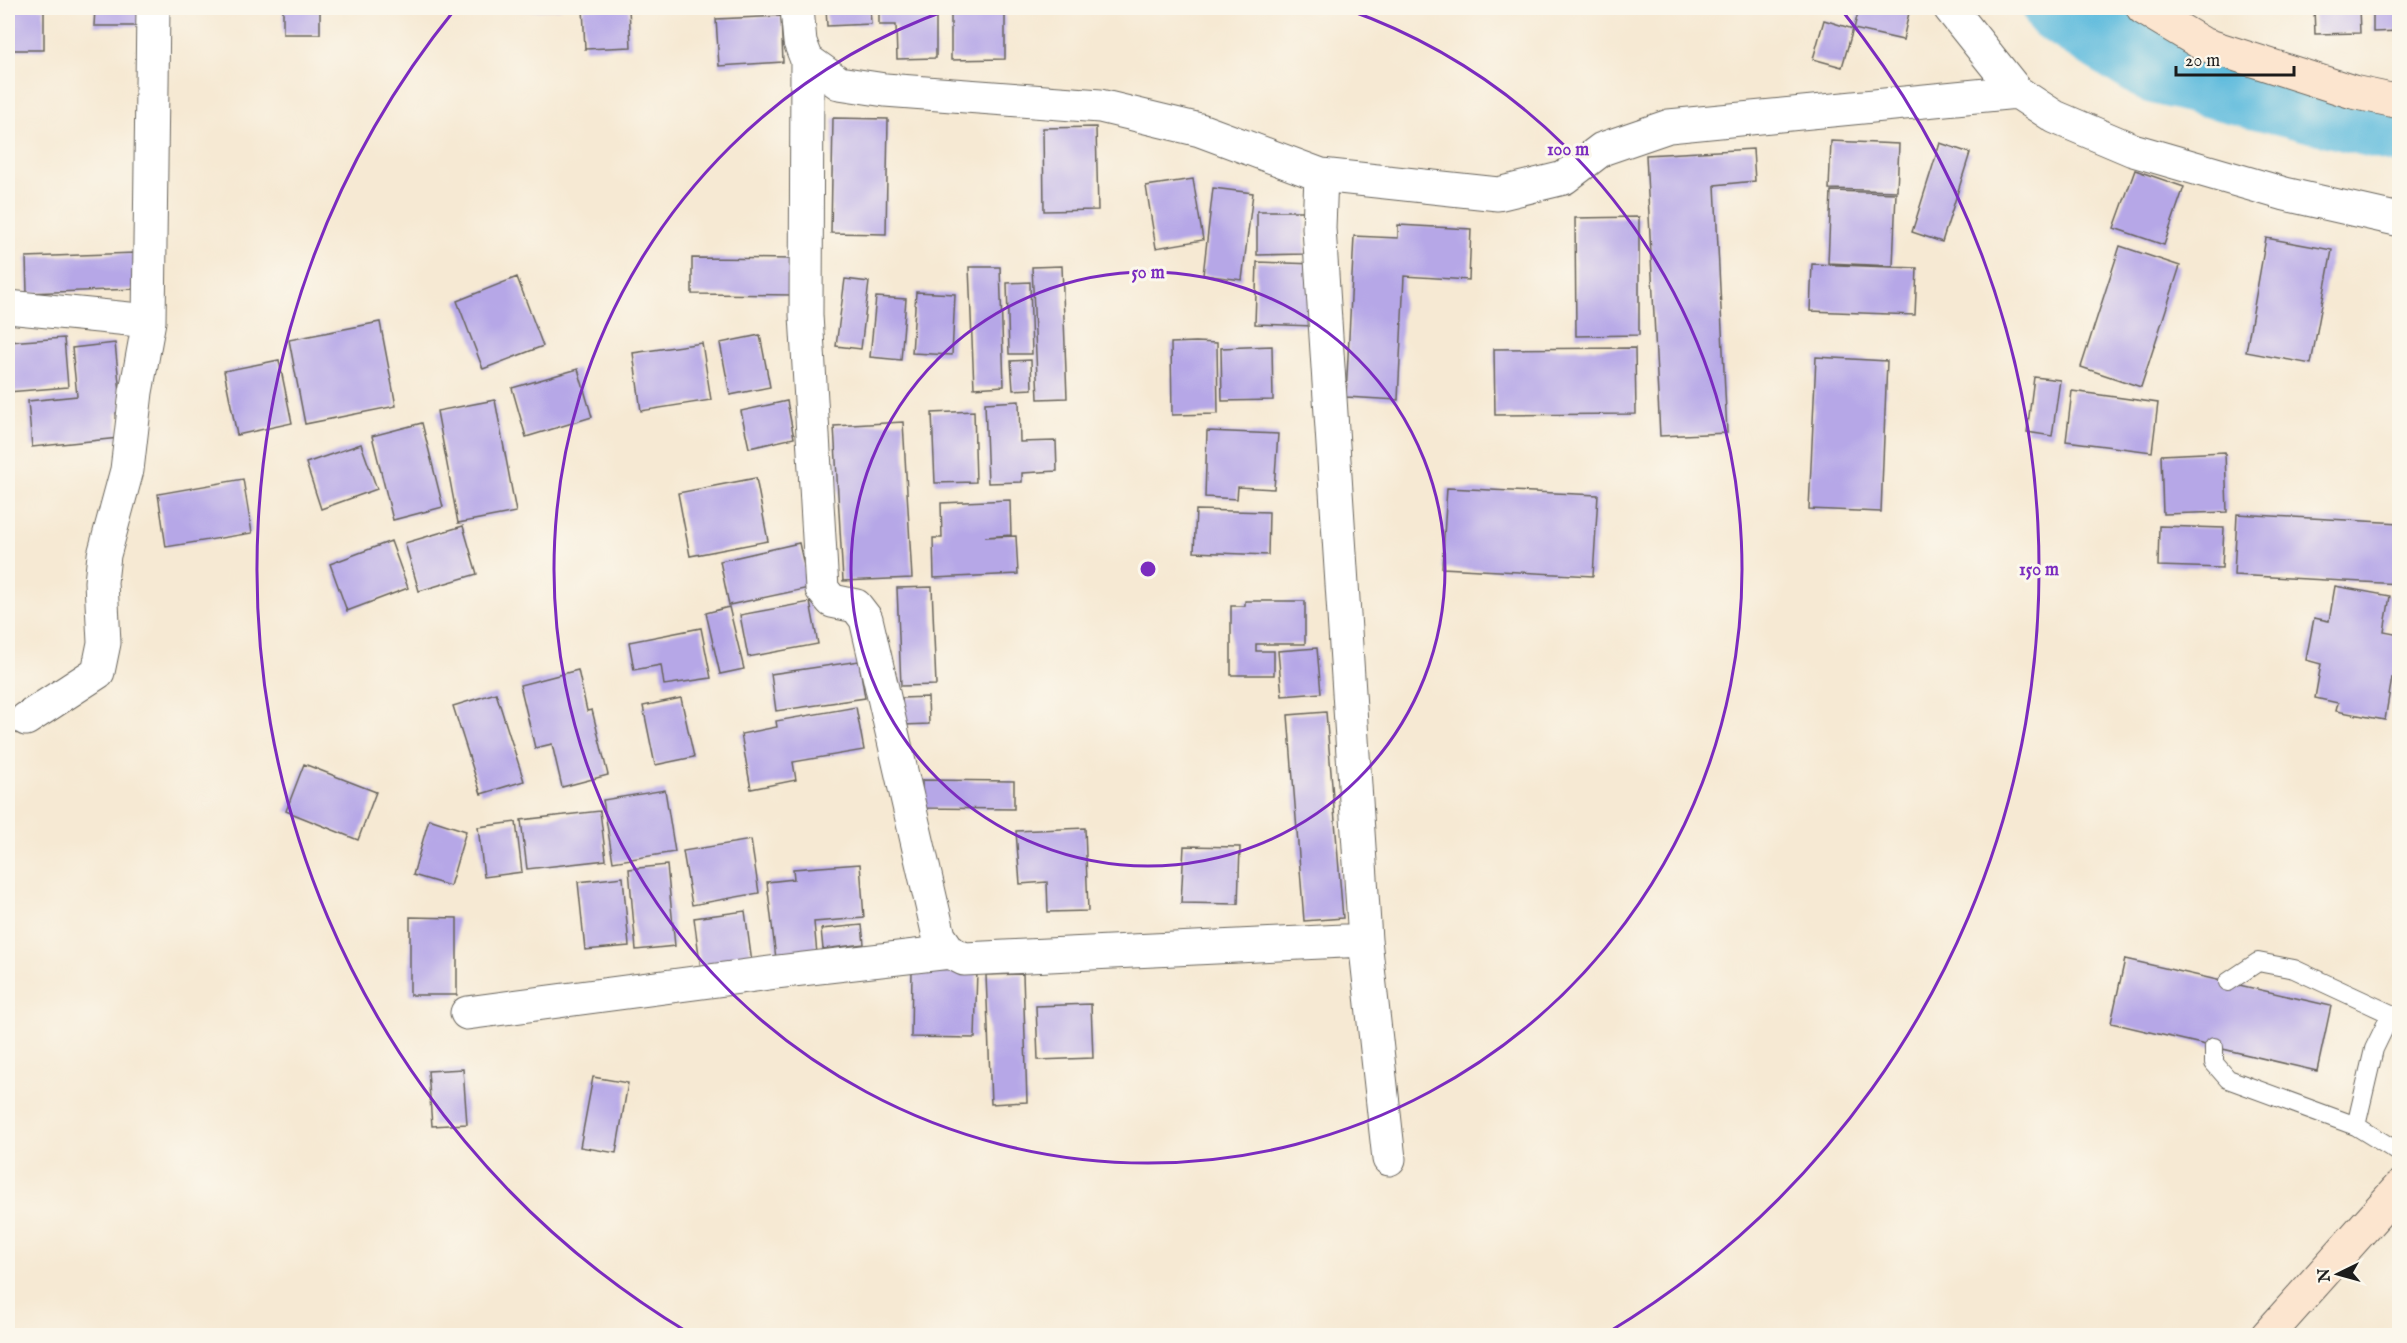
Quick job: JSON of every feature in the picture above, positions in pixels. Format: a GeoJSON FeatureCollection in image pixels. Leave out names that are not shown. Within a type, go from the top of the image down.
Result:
{"type":"FeatureCollection","features":[{"type":"Feature","properties":{"kind":"street"},"geometry":{"type":"LineString","coordinates":[[26,719],[98,672],[102,659],[104,643],[101,582],[105,555],[127,470],[136,392],[149,321],[153,8]]}},
{"type":"Feature","properties":{"kind":"street"},"geometry":{"type":"LineString","coordinates":[[796,8],[800,42],[807,60],[806,315],[822,589],[832,601],[856,606],[866,619],[939,936],[950,952],[964,959],[1365,940]]}},
{"type":"Feature","properties":{"kind":"street"},"geometry":{"type":"LineString","coordinates":[[1950,8],[2017,92],[2055,117],[2133,150],[2285,194],[2400,220]]}},
{"type":"Feature","properties":{"kind":"street"},"geometry":{"type":"LineString","coordinates":[[2143,8],[2203,45],[2353,92],[2400,102]]}},
{"type":"Feature","properties":{"kind":"street"},"geometry":{"type":"LineString","coordinates":[[807,60],[839,83],[1100,106],[1200,130],[1321,175],[1498,194],[1564,178],[1602,149],[1670,126],[2017,92]]}},
{"type":"Feature","properties":{"kind":"street"},"geometry":{"type":"LineString","coordinates":[[1321,175],[1319,228],[1365,940],[1389,1159]]}},
{"type":"Feature","properties":{"kind":"street"},"geometry":{"type":"LineString","coordinates":[[8,307],[149,321]]}},
{"type":"Feature","properties":{"kind":"street"},"geometry":{"type":"LineString","coordinates":[[467,1013],[777,972],[950,952]]}},
{"type":"Feature","properties":{"kind":"street"},"geometry":{"type":"LineString","coordinates":[[2267,1335],[2400,1187]]}},
{"type":"Feature","properties":{"kind":"lane"},"geometry":{"type":"LineString","coordinates":[[2228,982],[2258,962],[2295,969],[2396,1015],[2374,1049],[2356,1126]]}},
{"type":"Feature","properties":{"kind":"lane"},"geometry":{"type":"LineString","coordinates":[[2214,1047],[2214,1063],[2228,1079],[2356,1126],[2400,1154]]}},
{"type":"Feature","properties":{"kind":"building"},"geometry":{"type":"Polygon","coordinates":[[[8,8],[44,8],[44,50],[8,50],[8,8]]]}},
{"type":"Feature","properties":{"kind":"building"},"geometry":{"type":"Polygon","coordinates":[[[95,8],[139,8],[139,26],[94,26],[95,8]]]}},
{"type":"Feature","properties":{"kind":"building"},"geometry":{"type":"Polygon","coordinates":[[[283,8],[320,8],[320,34],[283,34],[283,8]]]}},
{"type":"Feature","properties":{"kind":"building"},"geometry":{"type":"Polygon","coordinates":[[[522,8],[561,8],[561,9],[523,11],[522,8]]]}},
{"type":"Feature","properties":{"kind":"building"},"geometry":{"type":"Polygon","coordinates":[[[583,8],[629,8],[631,47],[585,49],[583,8]]]}},
{"type":"Feature","properties":{"kind":"building"},"geometry":{"type":"Polygon","coordinates":[[[826,8],[870,8],[871,24],[827,26],[826,8]]]}},
{"type":"Feature","properties":{"kind":"building"},"geometry":{"type":"Polygon","coordinates":[[[879,8],[936,8],[936,58],[897,59],[896,25],[879,25],[879,8]]]}},
{"type":"Feature","properties":{"kind":"building"},"geometry":{"type":"Polygon","coordinates":[[[951,8],[1005,8],[1005,59],[951,60],[951,8]]]}},
{"type":"Feature","properties":{"kind":"building"},"geometry":{"type":"Polygon","coordinates":[[[1859,8],[1910,8],[1903,40],[1854,29],[1859,8]]]}},
{"type":"Feature","properties":{"kind":"building"},"geometry":{"type":"Polygon","coordinates":[[[2314,8],[2359,8],[2360,33],[2315,34],[2314,8]]]}},
{"type":"Feature","properties":{"kind":"building"},"geometry":{"type":"Polygon","coordinates":[[[2373,8],[2400,8],[2400,31],[2373,32],[2373,8]]]}},
{"type":"Feature","properties":{"kind":"building"},"geometry":{"type":"Polygon","coordinates":[[[781,16],[783,62],[719,66],[716,19],[781,16]]]}},
{"type":"Feature","properties":{"kind":"building"},"geometry":{"type":"Polygon","coordinates":[[[1824,20],[1853,29],[1842,67],[1813,59],[1824,20]]]}},
{"type":"Feature","properties":{"kind":"building"},"geometry":{"type":"Polygon","coordinates":[[[833,118],[888,119],[886,234],[831,233],[833,118]]]}},
{"type":"Feature","properties":{"kind":"building"},"geometry":{"type":"Polygon","coordinates":[[[1096,127],[1098,210],[1044,211],[1043,128],[1096,127]]]}},
{"type":"Feature","properties":{"kind":"building"},"geometry":{"type":"Polygon","coordinates":[[[1831,141],[1899,144],[1897,191],[1829,189],[1831,141]]]}},
{"type":"Feature","properties":{"kind":"building"},"geometry":{"type":"Polygon","coordinates":[[[1940,143],[1970,153],[1942,242],[1912,232],[1940,143]]]}},
{"type":"Feature","properties":{"kind":"building"},"geometry":{"type":"Polygon","coordinates":[[[1753,149],[1755,181],[1715,185],[1727,433],[1660,436],[1646,155],[1753,149]]]}},
{"type":"Feature","properties":{"kind":"building"},"geometry":{"type":"Polygon","coordinates":[[[2135,170],[2184,187],[2164,245],[2114,228],[2135,170]]]}},
{"type":"Feature","properties":{"kind":"building"},"geometry":{"type":"Polygon","coordinates":[[[1193,179],[1203,240],[1156,248],[1146,186],[1193,179]]]}},
{"type":"Feature","properties":{"kind":"building"},"geometry":{"type":"Polygon","coordinates":[[[1213,188],[1253,193],[1242,280],[1203,275],[1213,188]]]}},
{"type":"Feature","properties":{"kind":"building"},"geometry":{"type":"Polygon","coordinates":[[[1831,191],[1896,193],[1893,266],[1828,263],[1831,191]]]}},
{"type":"Feature","properties":{"kind":"building"},"geometry":{"type":"Polygon","coordinates":[[[1257,211],[1305,211],[1305,254],[1257,255],[1257,211]]]}},
{"type":"Feature","properties":{"kind":"building"},"geometry":{"type":"Polygon","coordinates":[[[1639,217],[1639,335],[1576,336],[1575,218],[1639,217]]]}},
{"type":"Feature","properties":{"kind":"building"},"geometry":{"type":"Polygon","coordinates":[[[1398,225],[1471,229],[1469,280],[1404,276],[1398,400],[1346,397],[1354,236],[1398,238],[1398,225]]]}},
{"type":"Feature","properties":{"kind":"building"},"geometry":{"type":"Polygon","coordinates":[[[2266,238],[2332,250],[2311,364],[2246,352],[2266,238]]]}},
{"type":"Feature","properties":{"kind":"building"},"geometry":{"type":"Polygon","coordinates":[[[2120,246],[2180,266],[2141,387],[2081,367],[2120,246]]]}},
{"type":"Feature","properties":{"kind":"building"},"geometry":{"type":"Polygon","coordinates":[[[135,253],[136,289],[27,293],[26,257],[135,253]]]}},
{"type":"Feature","properties":{"kind":"building"},"geometry":{"type":"Polygon","coordinates":[[[692,258],[793,259],[793,295],[692,294],[692,258]]]}},
{"type":"Feature","properties":{"kind":"building"},"geometry":{"type":"Polygon","coordinates":[[[1257,262],[1316,264],[1314,326],[1255,324],[1257,262]]]}},
{"type":"Feature","properties":{"kind":"building"},"geometry":{"type":"Polygon","coordinates":[[[1812,264],[1917,268],[1915,315],[1810,311],[1812,264]]]}},
{"type":"Feature","properties":{"kind":"building"},"geometry":{"type":"Polygon","coordinates":[[[1062,266],[1067,398],[1038,399],[1032,267],[1062,266]]]}},
{"type":"Feature","properties":{"kind":"building"},"geometry":{"type":"Polygon","coordinates":[[[969,267],[1000,267],[1004,386],[974,388],[969,267]]]}},
{"type":"Feature","properties":{"kind":"building"},"geometry":{"type":"Polygon","coordinates":[[[517,277],[543,346],[483,369],[457,301],[517,277]]]}},
{"type":"Feature","properties":{"kind":"building"},"geometry":{"type":"Polygon","coordinates":[[[845,279],[869,282],[861,349],[836,346],[845,279]]]}},
{"type":"Feature","properties":{"kind":"building"},"geometry":{"type":"Polygon","coordinates":[[[1030,282],[1032,354],[1009,354],[1007,283],[1030,282]]]}},
{"type":"Feature","properties":{"kind":"building"},"geometry":{"type":"Polygon","coordinates":[[[916,292],[955,294],[952,355],[912,353],[916,292]]]}},
{"type":"Feature","properties":{"kind":"building"},"geometry":{"type":"Polygon","coordinates":[[[876,297],[906,299],[901,360],[870,357],[876,297]]]}},
{"type":"Feature","properties":{"kind":"building"},"geometry":{"type":"Polygon","coordinates":[[[380,322],[396,406],[305,424],[289,340],[380,322]]]}},
{"type":"Feature","properties":{"kind":"building"},"geometry":{"type":"Polygon","coordinates":[[[760,335],[770,387],[730,395],[720,343],[760,335]]]}},
{"type":"Feature","properties":{"kind":"building"},"geometry":{"type":"Polygon","coordinates":[[[64,338],[68,387],[8,392],[8,342],[64,338]]]}},
{"type":"Feature","properties":{"kind":"building"},"geometry":{"type":"Polygon","coordinates":[[[115,343],[122,413],[116,413],[119,438],[32,447],[28,401],[77,396],[72,348],[115,343]]]}},
{"type":"Feature","properties":{"kind":"building"},"geometry":{"type":"Polygon","coordinates":[[[702,343],[711,400],[641,411],[633,353],[702,343]]]}},
{"type":"Feature","properties":{"kind":"building"},"geometry":{"type":"Polygon","coordinates":[[[1171,343],[1217,343],[1218,414],[1172,415],[1171,343]]]}},
{"type":"Feature","properties":{"kind":"building"},"geometry":{"type":"Polygon","coordinates":[[[1272,346],[1273,400],[1222,401],[1221,348],[1272,346]]]}},
{"type":"Feature","properties":{"kind":"building"},"geometry":{"type":"Polygon","coordinates":[[[1635,348],[1636,414],[1495,415],[1494,349],[1635,348]]]}},
{"type":"Feature","properties":{"kind":"building"},"geometry":{"type":"Polygon","coordinates":[[[1816,357],[1887,361],[1881,512],[1809,509],[1816,357]]]}},
{"type":"Feature","properties":{"kind":"building"},"geometry":{"type":"Polygon","coordinates":[[[279,360],[292,423],[237,435],[224,371],[279,360]]]}},
{"type":"Feature","properties":{"kind":"building"},"geometry":{"type":"Polygon","coordinates":[[[1031,360],[1032,389],[1013,390],[1011,361],[1031,360]]]}},
{"type":"Feature","properties":{"kind":"building"},"geometry":{"type":"Polygon","coordinates":[[[578,369],[592,417],[526,437],[512,388],[578,369]]]}},
{"type":"Feature","properties":{"kind":"building"},"geometry":{"type":"Polygon","coordinates":[[[2034,377],[2060,380],[2052,436],[2027,432],[2034,377]]]}},
{"type":"Feature","properties":{"kind":"building"},"geometry":{"type":"Polygon","coordinates":[[[2072,391],[2158,403],[2152,452],[2066,441],[2072,391]]]}},
{"type":"Feature","properties":{"kind":"building"},"geometry":{"type":"Polygon","coordinates":[[[495,400],[516,512],[458,523],[437,411],[495,400]]]}},
{"type":"Feature","properties":{"kind":"building"},"geometry":{"type":"Polygon","coordinates":[[[787,401],[794,438],[749,448],[741,411],[787,401]]]}},
{"type":"Feature","properties":{"kind":"building"},"geometry":{"type":"Polygon","coordinates":[[[1019,401],[1020,442],[1056,441],[1057,471],[1022,473],[1022,482],[988,483],[985,403],[1019,401]]]}},
{"type":"Feature","properties":{"kind":"building"},"geometry":{"type":"Polygon","coordinates":[[[974,411],[976,482],[935,483],[932,413],[974,411]]]}},
{"type":"Feature","properties":{"kind":"building"},"geometry":{"type":"Polygon","coordinates":[[[903,422],[912,578],[843,581],[834,426],[903,422]]]}},
{"type":"Feature","properties":{"kind":"building"},"geometry":{"type":"Polygon","coordinates":[[[422,423],[443,507],[393,520],[372,436],[422,423]]]}},
{"type":"Feature","properties":{"kind":"building"},"geometry":{"type":"Polygon","coordinates":[[[1207,431],[1278,434],[1274,489],[1238,487],[1237,499],[1205,497],[1207,431]]]}},
{"type":"Feature","properties":{"kind":"building"},"geometry":{"type":"Polygon","coordinates":[[[361,444],[377,489],[321,509],[306,463],[361,444]]]}},
{"type":"Feature","properties":{"kind":"building"},"geometry":{"type":"Polygon","coordinates":[[[2225,452],[2227,512],[2163,514],[2161,455],[2225,452]]]}},
{"type":"Feature","properties":{"kind":"building"},"geometry":{"type":"Polygon","coordinates":[[[756,478],[768,541],[690,556],[678,493],[756,478]]]}},
{"type":"Feature","properties":{"kind":"building"},"geometry":{"type":"Polygon","coordinates":[[[243,479],[252,533],[166,547],[158,494],[243,479]]]}},
{"type":"Feature","properties":{"kind":"building"},"geometry":{"type":"Polygon","coordinates":[[[1447,488],[1598,495],[1593,576],[1442,568],[1447,488]]]}},
{"type":"Feature","properties":{"kind":"building"},"geometry":{"type":"Polygon","coordinates":[[[1010,500],[1011,535],[985,537],[1016,536],[1018,574],[934,578],[933,538],[942,538],[941,503],[1010,500]]]}},
{"type":"Feature","properties":{"kind":"building"},"geometry":{"type":"Polygon","coordinates":[[[1196,510],[1269,512],[1268,555],[1194,552],[1196,510]]]}},
{"type":"Feature","properties":{"kind":"building"},"geometry":{"type":"Polygon","coordinates":[[[2237,514],[2400,523],[2400,584],[2234,575],[2237,514]]]}},
{"type":"Feature","properties":{"kind":"building"},"geometry":{"type":"Polygon","coordinates":[[[463,526],[477,574],[419,591],[405,543],[463,526]]]}},
{"type":"Feature","properties":{"kind":"building"},"geometry":{"type":"Polygon","coordinates":[[[2159,526],[2224,528],[2222,568],[2158,566],[2159,526]]]}},
{"type":"Feature","properties":{"kind":"building"},"geometry":{"type":"Polygon","coordinates":[[[391,541],[408,588],[347,611],[330,564],[391,541]]]}},
{"type":"Feature","properties":{"kind":"building"},"geometry":{"type":"Polygon","coordinates":[[[799,543],[809,588],[729,605],[720,561],[799,543]]]}},
{"type":"Feature","properties":{"kind":"building"},"geometry":{"type":"Polygon","coordinates":[[[2335,586],[2390,596],[2384,632],[2400,635],[2400,666],[2397,679],[2392,678],[2385,720],[2336,711],[2338,703],[2315,698],[2321,664],[2306,660],[2314,618],[2329,621],[2335,586]]]}},
{"type":"Feature","properties":{"kind":"building"},"geometry":{"type":"Polygon","coordinates":[[[932,587],[936,685],[901,686],[897,588],[932,587]]]}},
{"type":"Feature","properties":{"kind":"building"},"geometry":{"type":"Polygon","coordinates":[[[1245,601],[1305,601],[1305,644],[1256,644],[1256,651],[1274,651],[1274,675],[1231,675],[1231,606],[1245,606],[1245,601]]]}},
{"type":"Feature","properties":{"kind":"building"},"geometry":{"type":"Polygon","coordinates":[[[810,602],[818,644],[748,657],[740,615],[810,602]]]}},
{"type":"Feature","properties":{"kind":"building"},"geometry":{"type":"Polygon","coordinates":[[[729,607],[744,669],[720,674],[706,613],[729,607]]]}},
{"type":"Feature","properties":{"kind":"building"},"geometry":{"type":"Polygon","coordinates":[[[701,628],[711,678],[664,685],[661,665],[634,670],[629,642],[701,628]]]}},
{"type":"Feature","properties":{"kind":"building"},"geometry":{"type":"Polygon","coordinates":[[[1317,648],[1321,693],[1282,696],[1278,651],[1317,648]]]}},
{"type":"Feature","properties":{"kind":"building"},"geometry":{"type":"Polygon","coordinates":[[[859,661],[865,698],[776,711],[771,674],[859,661]]]}},
{"type":"Feature","properties":{"kind":"building"},"geometry":{"type":"Polygon","coordinates":[[[578,670],[587,711],[592,710],[608,775],[562,787],[552,744],[535,748],[520,685],[578,670]]]}},
{"type":"Feature","properties":{"kind":"building"},"geometry":{"type":"Polygon","coordinates":[[[496,693],[524,781],[481,794],[453,706],[496,693]]]}},
{"type":"Feature","properties":{"kind":"building"},"geometry":{"type":"Polygon","coordinates":[[[928,697],[929,724],[903,725],[902,698],[928,697]]]}},
{"type":"Feature","properties":{"kind":"building"},"geometry":{"type":"Polygon","coordinates":[[[681,698],[694,757],[655,765],[643,706],[681,698]]]}},
{"type":"Feature","properties":{"kind":"building"},"geometry":{"type":"Polygon","coordinates":[[[856,707],[864,750],[793,762],[796,780],[751,789],[741,734],[777,727],[776,721],[856,707]]]}},
{"type":"Feature","properties":{"kind":"building"},"geometry":{"type":"Polygon","coordinates":[[[1326,712],[1343,918],[1304,921],[1288,715],[1326,712]]]}},
{"type":"Feature","properties":{"kind":"building"},"geometry":{"type":"Polygon","coordinates":[[[304,764],[376,792],[358,840],[286,811],[304,764]]]}},
{"type":"Feature","properties":{"kind":"building"},"geometry":{"type":"Polygon","coordinates":[[[922,780],[1014,781],[1014,809],[922,808],[922,780]]]}},
{"type":"Feature","properties":{"kind":"building"},"geometry":{"type":"Polygon","coordinates":[[[665,790],[675,852],[613,862],[603,800],[665,790]]]}},
{"type":"Feature","properties":{"kind":"building"},"geometry":{"type":"Polygon","coordinates":[[[600,811],[606,860],[527,869],[521,820],[600,811]]]}},
{"type":"Feature","properties":{"kind":"building"},"geometry":{"type":"Polygon","coordinates":[[[429,819],[466,831],[450,886],[413,875],[429,819]]]}},
{"type":"Feature","properties":{"kind":"building"},"geometry":{"type":"Polygon","coordinates":[[[516,822],[522,872],[484,877],[478,827],[516,822]]]}},
{"type":"Feature","properties":{"kind":"building"},"geometry":{"type":"Polygon","coordinates":[[[1085,828],[1088,911],[1048,912],[1047,882],[1020,884],[1016,831],[1085,828]]]}},
{"type":"Feature","properties":{"kind":"building"},"geometry":{"type":"Polygon","coordinates":[[[751,840],[759,893],[692,905],[683,851],[751,840]]]}},
{"type":"Feature","properties":{"kind":"building"},"geometry":{"type":"Polygon","coordinates":[[[1184,846],[1240,847],[1238,904],[1181,903],[1184,846]]]}},
{"type":"Feature","properties":{"kind":"building"},"geometry":{"type":"Polygon","coordinates":[[[860,864],[864,918],[814,922],[817,954],[776,959],[767,882],[794,879],[793,869],[860,864]]]}},
{"type":"Feature","properties":{"kind":"building"},"geometry":{"type":"Polygon","coordinates":[[[667,865],[675,946],[636,950],[629,869],[667,865]]]}},
{"type":"Feature","properties":{"kind":"building"},"geometry":{"type":"Polygon","coordinates":[[[623,877],[629,946],[585,950],[578,882],[623,877]]]}},
{"type":"Feature","properties":{"kind":"building"},"geometry":{"type":"Polygon","coordinates":[[[745,911],[752,963],[701,970],[694,918],[745,911]]]}},
{"type":"Feature","properties":{"kind":"building"},"geometry":{"type":"Polygon","coordinates":[[[410,917],[457,918],[457,995],[410,995],[410,917]]]}},
{"type":"Feature","properties":{"kind":"building"},"geometry":{"type":"Polygon","coordinates":[[[862,925],[864,944],[823,949],[821,929],[862,925]]]}},
{"type":"Feature","properties":{"kind":"building"},"geometry":{"type":"Polygon","coordinates":[[[2125,959],[2331,1006],[2317,1071],[2111,1023],[2125,959]]]}},
{"type":"Feature","properties":{"kind":"building"},"geometry":{"type":"Polygon","coordinates":[[[912,969],[977,970],[975,1038],[911,1037],[912,969]]]}},
{"type":"Feature","properties":{"kind":"building"},"geometry":{"type":"Polygon","coordinates":[[[1023,974],[1027,1102],[991,1104],[986,975],[1023,974]]]}},
{"type":"Feature","properties":{"kind":"building"},"geometry":{"type":"Polygon","coordinates":[[[1091,1004],[1093,1058],[1038,1060],[1036,1006],[1091,1004]]]}},
{"type":"Feature","properties":{"kind":"building"},"geometry":{"type":"Polygon","coordinates":[[[463,1069],[467,1124],[432,1126],[428,1071],[463,1069]]]}},
{"type":"Feature","properties":{"kind":"building"},"geometry":{"type":"Polygon","coordinates":[[[593,1077],[628,1083],[616,1153],[580,1147],[593,1077]]]}},
{"type":"Feature","properties":{"kind":"waterway"},"geometry":{"type":"LineString","coordinates":[[2059,8],[2155,68],[2400,128]]}}]}
